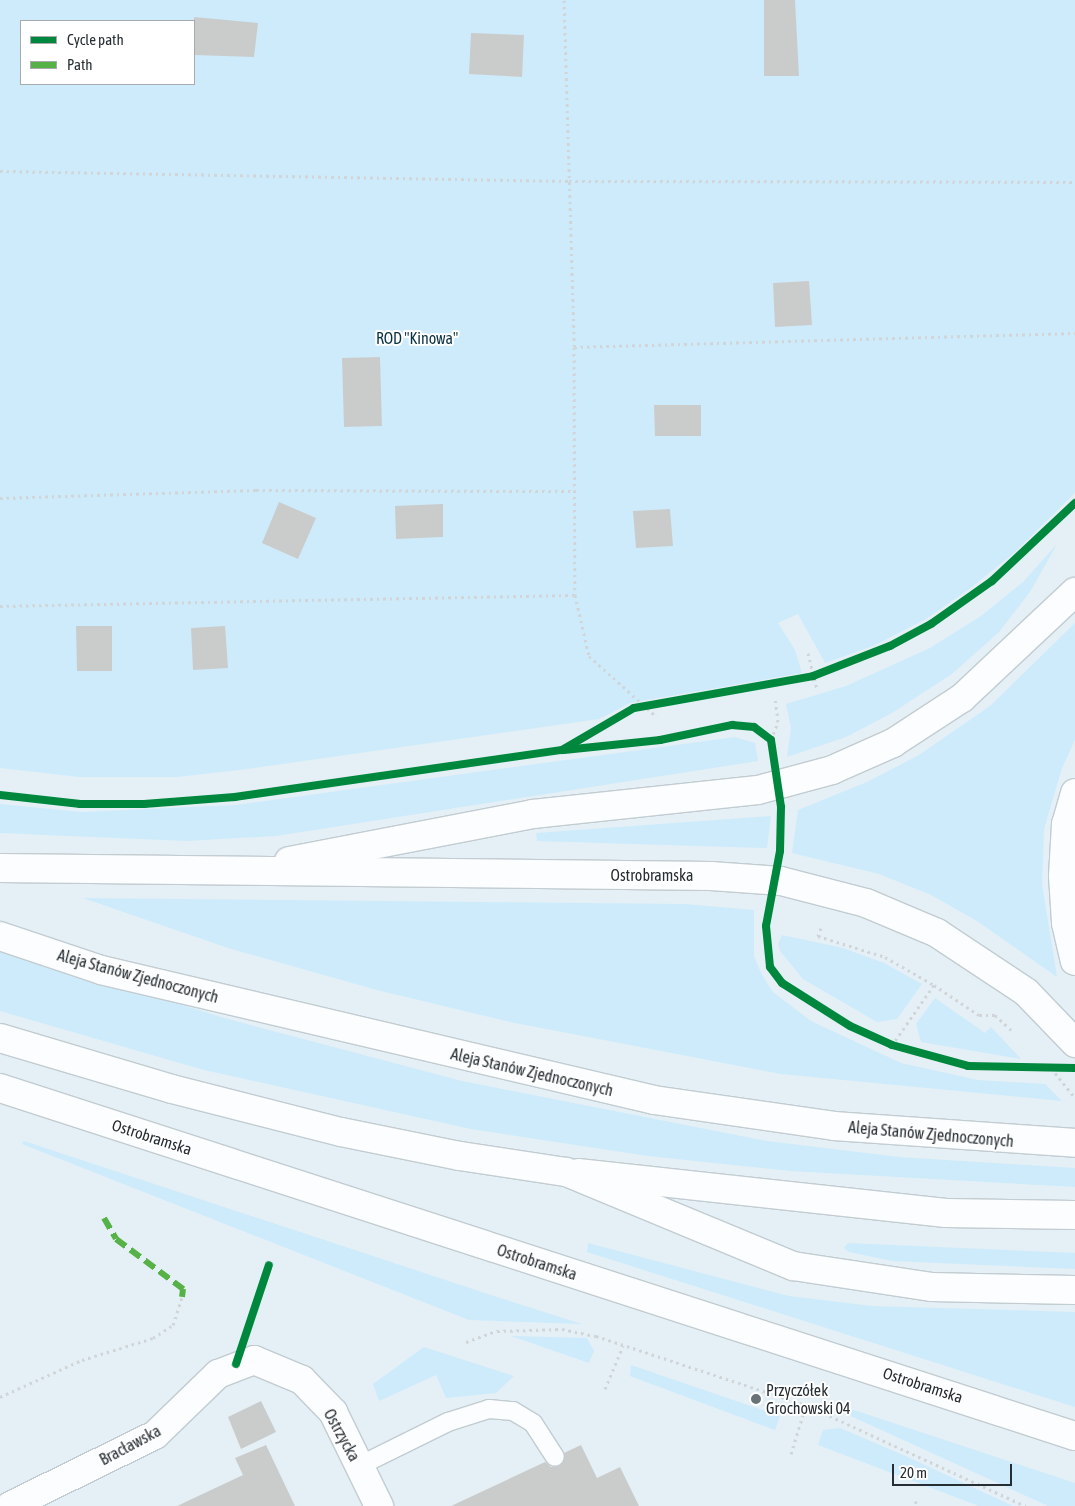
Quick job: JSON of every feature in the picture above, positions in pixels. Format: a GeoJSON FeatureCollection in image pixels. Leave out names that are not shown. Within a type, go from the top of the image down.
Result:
{"type":"FeatureCollection","features":[{"type":"Feature","properties":{"kind":"main road"},"geometry":{"type":"LineString","coordinates":[[236,872],[533,814],[765,789],[832,770],[917,729],[980,683],[1075,592]]}},
{"type":"Feature","properties":{"kind":"main road"},"geometry":{"type":"LineString","coordinates":[[1075,794],[1063,850],[1066,923],[1075,961]]}},
{"type":"Feature","properties":{"kind":"main road","name":"Ostrobramska"},"geometry":{"type":"LineString","coordinates":[[0,868],[711,876],[807,886],[905,918],[1001,973],[1044,1009],[1075,1043]]}},
{"type":"Feature","properties":{"kind":"main road","name":"Aleja Stanów Zjednoczonych"},"geometry":{"type":"LineString","coordinates":[[0,936],[101,970],[654,1100],[834,1126],[1075,1143]]}},
{"type":"Feature","properties":{"kind":"main road"},"geometry":{"type":"LineString","coordinates":[[0,1038],[172,1089],[341,1132],[460,1156],[566,1172],[946,1213],[1075,1215]]}},
{"type":"Feature","properties":{"kind":"main road","name":"Ostrobramska"},"geometry":{"type":"LineString","coordinates":[[0,1088],[1075,1436]]}},
{"type":"Feature","properties":{"kind":"main road"},"geometry":{"type":"LineString","coordinates":[[566,1172],[793,1266],[932,1287],[1075,1290]]}},
{"type":"Feature","properties":{"kind":"main road","name":"Ostrzycka"},"geometry":{"type":"LineString","coordinates":[[236,1364],[254,1360],[269,1363],[302,1380],[334,1412],[379,1506]]}},
{"type":"Feature","properties":{"kind":"main road","name":"Bracławska"},"geometry":{"type":"LineString","coordinates":[[10,1506],[155,1435],[218,1374],[236,1364]]}},
{"type":"Feature","properties":{"kind":"lane"},"geometry":{"type":"LineString","coordinates":[[359,1466],[448,1422],[489,1409],[513,1411],[533,1423],[555,1457]]}},
{"type":"Feature","properties":{"kind":"path"},"geometry":{"type":"LineString","coordinates":[[564,0],[574,347],[575,595],[589,656],[657,717]]}},
{"type":"Feature","properties":{"kind":"path"},"geometry":{"type":"LineString","coordinates":[[0,171],[569,182],[1075,182]]}},
{"type":"Feature","properties":{"kind":"path"},"geometry":{"type":"LineString","coordinates":[[574,347],[1075,333]]}},
{"type":"Feature","properties":{"kind":"path"},"geometry":{"type":"LineString","coordinates":[[0,498],[256,490],[575,491]]}},
{"type":"Feature","properties":{"kind":"path"},"geometry":{"type":"LineString","coordinates":[[0,606],[575,595]]}},
{"type":"Feature","properties":{"kind":"path"},"geometry":{"type":"LineString","coordinates":[[808,653],[817,688]]}},
{"type":"Feature","properties":{"kind":"path"},"geometry":{"type":"LineString","coordinates":[[771,740],[778,722],[775,698]]}},
{"type":"Feature","properties":{"kind":"path"},"geometry":{"type":"LineString","coordinates":[[634,708],[654,705]]}},
{"type":"Feature","properties":{"kind":"path"},"geometry":{"type":"LineString","coordinates":[[830,929],[822,926],[818,936],[885,957],[934,985],[979,1015],[995,1015]]}},
{"type":"Feature","properties":{"kind":"path"},"geometry":{"type":"LineString","coordinates":[[892,1045],[934,985]]}},
{"type":"Feature","properties":{"kind":"path"},"geometry":{"type":"LineString","coordinates":[[993,1010],[995,1015],[1009,1029]]}},
{"type":"Feature","properties":{"kind":"path"},"geometry":{"type":"LineString","coordinates":[[0,1397],[82,1360],[153,1338],[173,1325],[182,1297]]}},
{"type":"Feature","properties":{"kind":"path"},"geometry":{"type":"LineString","coordinates":[[466,1342],[497,1331],[562,1329],[623,1346],[806,1405],[1026,1506]]}},
{"type":"Feature","properties":{"kind":"path"},"geometry":{"type":"LineString","coordinates":[[605,1389],[623,1346]]}},
{"type":"Feature","properties":{"kind":"path"},"geometry":{"type":"LineString","coordinates":[[791,1454],[806,1405]]}},
{"type":"Feature","properties":{"kind":"path"},"geometry":{"type":"LineString","coordinates":[[915,1500],[918,1506]]}},
{"type":"Feature","properties":{"kind":"green space","name":"ROD \"Kinowa\""},"geometry":{"type":"Polygon","coordinates":[[[0,0],[1075,0],[1075,493],[1014,553],[968,590],[926,619],[873,646],[825,663],[798,614],[778,623],[795,650],[802,673],[630,703],[599,719],[240,770],[177,777],[80,777],[0,768],[0,0]]]}},
{"type":"Feature","properties":{"kind":"green space"},"geometry":{"type":"Polygon","coordinates":[[[1057,544],[1030,592],[999,632],[952,674],[892,713],[846,737],[787,757],[791,728],[786,704],[846,686],[930,648],[981,616],[1023,582],[1057,544]]]}},
{"type":"Feature","properties":{"kind":"green space"},"geometry":{"type":"Polygon","coordinates":[[[1075,623],[1075,740],[1062,768],[1044,829],[1042,884],[1057,977],[977,921],[931,895],[879,874],[792,853],[798,810],[867,782],[919,755],[990,706],[1075,623]]]}},
{"type":"Feature","properties":{"kind":"green space"},"geometry":{"type":"Polygon","coordinates":[[[735,737],[755,743],[758,761],[276,836],[186,841],[0,833],[0,804],[82,812],[235,805],[735,737]]]}},
{"type":"Feature","properties":{"kind":"green space"},"geometry":{"type":"Polygon","coordinates":[[[771,816],[767,848],[537,841],[536,833],[771,816]]]}},
{"type":"Feature","properties":{"kind":"green space"},"geometry":{"type":"Polygon","coordinates":[[[83,898],[685,904],[754,910],[754,956],[762,975],[773,992],[811,1021],[901,1063],[978,1080],[1045,1084],[1062,1101],[781,1074],[510,1022],[377,990],[228,948],[83,898]]]}},
{"type":"Feature","properties":{"kind":"green space"},"geometry":{"type":"Polygon","coordinates":[[[782,935],[843,948],[884,963],[922,984],[897,1019],[877,1022],[803,979],[780,951],[778,944],[782,935]]]}},
{"type":"Feature","properties":{"kind":"green space"},"geometry":{"type":"Polygon","coordinates":[[[0,949],[228,1019],[462,1081],[767,1141],[899,1157],[1075,1168],[1075,1187],[790,1171],[648,1156],[471,1129],[204,1070],[0,1011],[0,949]]]}},
{"type":"Feature","properties":{"kind":"green space"},"geometry":{"type":"Polygon","coordinates":[[[935,998],[985,1033],[991,1027],[1021,1059],[921,1042],[916,1024],[935,998]]]}},
{"type":"Feature","properties":{"kind":"green space"},"geometry":{"type":"Polygon","coordinates":[[[24,1141],[582,1324],[469,1320],[22,1144],[24,1141]]]}},
{"type":"Feature","properties":{"kind":"green space"},"geometry":{"type":"Polygon","coordinates":[[[588,1243],[789,1296],[872,1306],[1075,1312],[1075,1407],[587,1252],[588,1243]]]}},
{"type":"Feature","properties":{"kind":"green space"},"geometry":{"type":"Polygon","coordinates":[[[848,1243],[1075,1253],[1075,1269],[892,1261],[849,1252],[844,1248],[848,1243]]]}},
{"type":"Feature","properties":{"kind":"green space"},"geometry":{"type":"Polygon","coordinates":[[[511,1336],[587,1338],[594,1351],[589,1363],[511,1336]]]}},
{"type":"Feature","properties":{"kind":"green space"},"geometry":{"type":"Polygon","coordinates":[[[424,1347],[514,1376],[496,1393],[446,1398],[436,1375],[379,1401],[373,1384],[424,1347]]]}},
{"type":"Feature","properties":{"kind":"green space"},"geometry":{"type":"Polygon","coordinates":[[[631,1365],[780,1416],[775,1430],[630,1376],[631,1365]]]}},
{"type":"Feature","properties":{"kind":"green space"},"geometry":{"type":"Polygon","coordinates":[[[845,1407],[1075,1483],[1075,1506],[1048,1506],[844,1413],[845,1407]]]}},
{"type":"Feature","properties":{"kind":"green space"},"geometry":{"type":"Polygon","coordinates":[[[840,1428],[1013,1506],[979,1506],[818,1445],[823,1430],[840,1428]]]}},
{"type":"Feature","properties":{"kind":"building"},"geometry":{"type":"Polygon","coordinates":[[[764,0],[795,0],[799,76],[764,76],[764,0]]]}},
{"type":"Feature","properties":{"kind":"building"},"geometry":{"type":"Polygon","coordinates":[[[194,17],[258,23],[254,57],[195,55],[194,17]]]}},
{"type":"Feature","properties":{"kind":"building"},"geometry":{"type":"Polygon","coordinates":[[[471,33],[524,35],[522,77],[469,74],[471,33]]]}},
{"type":"Feature","properties":{"kind":"building"},"geometry":{"type":"Polygon","coordinates":[[[809,281],[812,325],[775,327],[773,283],[809,281]]]}},
{"type":"Feature","properties":{"kind":"building"},"geometry":{"type":"Polygon","coordinates":[[[380,357],[382,426],[344,427],[342,358],[380,357]]]}},
{"type":"Feature","properties":{"kind":"building"},"geometry":{"type":"Polygon","coordinates":[[[654,405],[701,405],[701,436],[655,436],[654,405]]]}},
{"type":"Feature","properties":{"kind":"building"},"geometry":{"type":"Polygon","coordinates":[[[279,502],[316,518],[298,559],[262,543],[279,502]]]}},
{"type":"Feature","properties":{"kind":"building"},"geometry":{"type":"Polygon","coordinates":[[[443,504],[443,537],[396,539],[395,506],[443,504]]]}},
{"type":"Feature","properties":{"kind":"building"},"geometry":{"type":"Polygon","coordinates":[[[670,509],[673,546],[636,548],[633,511],[670,509]]]}},
{"type":"Feature","properties":{"kind":"building"},"geometry":{"type":"Polygon","coordinates":[[[76,626],[112,626],[112,671],[77,671],[76,626]]]}},
{"type":"Feature","properties":{"kind":"building"},"geometry":{"type":"Polygon","coordinates":[[[225,626],[228,668],[193,670],[191,628],[225,626]]]}},
{"type":"Feature","properties":{"kind":"building"},"geometry":{"type":"Polygon","coordinates":[[[261,1401],[276,1432],[241,1449],[228,1417],[261,1401]]]}},
{"type":"Feature","properties":{"kind":"building"},"geometry":{"type":"Polygon","coordinates":[[[266,1445],[295,1506],[177,1506],[243,1475],[235,1458],[266,1445]]]}},
{"type":"Feature","properties":{"kind":"building"},"geometry":{"type":"Polygon","coordinates":[[[581,1445],[597,1478],[620,1467],[639,1506],[451,1506],[545,1462],[551,1467],[560,1466],[564,1453],[581,1445]]]}},
{"type":"Feature","properties":{"kind":"marked path"},"geometry":{"type":"LineString","coordinates":[[104,1218],[116,1239],[183,1289],[182,1297]]}},
{"type":"Feature","properties":{"kind":"cycle path"},"geometry":{"type":"LineString","coordinates":[[0,795],[80,804],[144,804],[235,797],[562,750],[634,708],[813,676],[890,646],[931,624],[992,581],[1075,503]]}},
{"type":"Feature","properties":{"kind":"cycle path"},"geometry":{"type":"LineString","coordinates":[[564,750],[660,740],[732,725],[754,727],[771,740],[781,807],[780,851],[766,926],[770,967],[782,983],[850,1026],[892,1045],[968,1066],[1075,1068]]}},
{"type":"Feature","properties":{"kind":"cycle path"},"geometry":{"type":"LineString","coordinates":[[236,1364],[269,1265]]}},
{"type":"Feature","properties":{"kind":"place","name":"Przyczółek Grochowski 04"},"geometry":{"type":"Point","coordinates":[756,1399]}}]}
